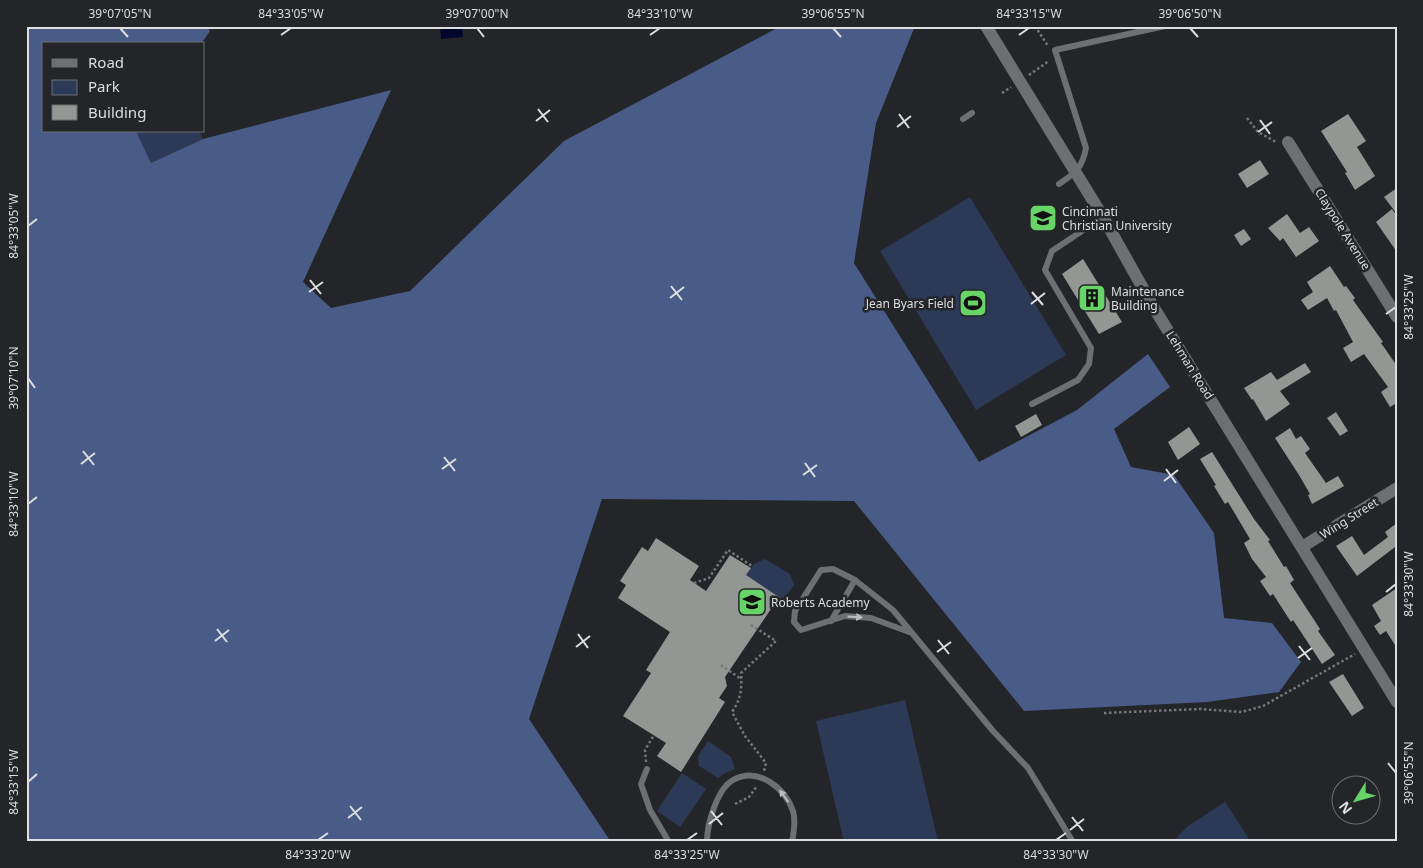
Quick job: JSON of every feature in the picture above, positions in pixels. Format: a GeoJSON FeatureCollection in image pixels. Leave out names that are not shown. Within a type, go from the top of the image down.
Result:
{"type":"FeatureCollection","features":[{"type":"Feature","properties":{"kind":"street","name":"Lehman Road"},"geometry":{"type":"LineString","coordinates":[[986,26],[1103,217],[1154,308],[1397,702]]}},
{"type":"Feature","properties":{"kind":"street","name":"Claypole Avenue"},"geometry":{"type":"LineString","coordinates":[[1282,142],[1397,317]]}},
{"type":"Feature","properties":{"kind":"street","name":"Wing Street"},"geometry":{"type":"LineString","coordinates":[[1302,548],[1397,488]]}},
{"type":"Feature","properties":{"kind":"lane"},"geometry":{"type":"LineString","coordinates":[[1059,184],[1076,172],[1084,161],[1086,148],[1055,50],[1165,26]]}},
{"type":"Feature","properties":{"kind":"lane"},"geometry":{"type":"LineString","coordinates":[[964,119],[972,113]]}},
{"type":"Feature","properties":{"kind":"lane"},"geometry":{"type":"LineString","coordinates":[[1032,404],[1078,380],[1089,364],[1091,348],[1045,270],[1052,250],[1103,217]]}},
{"type":"Feature","properties":{"kind":"lane"},"geometry":{"type":"LineString","coordinates":[[912,633],[871,618],[845,616],[801,630],[794,622],[795,611],[821,570],[833,568],[855,580],[893,610],[993,731],[1028,768],[1073,842]]}},
{"type":"Feature","properties":{"kind":"lane"},"geometry":{"type":"LineString","coordinates":[[830,621],[855,580]]}},
{"type":"Feature","properties":{"kind":"lane"},"geometry":{"type":"LineString","coordinates":[[647,769],[641,784],[650,810],[669,842]]}},
{"type":"Feature","properties":{"kind":"lane"},"geometry":{"type":"LineString","coordinates":[[707,842],[707,829],[718,798],[725,786],[733,780],[745,776],[762,777],[777,786],[788,800],[793,813],[794,831],[792,842]]}},
{"type":"Feature","properties":{"kind":"path"},"geometry":{"type":"LineString","coordinates":[[1036,26],[1050,49]]}},
{"type":"Feature","properties":{"kind":"path"},"geometry":{"type":"LineString","coordinates":[[1027,76],[1056,57]]}},
{"type":"Feature","properties":{"kind":"path"},"geometry":{"type":"LineString","coordinates":[[1002,93],[1012,86]]}},
{"type":"Feature","properties":{"kind":"path"},"geometry":{"type":"LineString","coordinates":[[1247,118],[1258,132],[1282,142]]}},
{"type":"Feature","properties":{"kind":"path"},"geometry":{"type":"LineString","coordinates":[[694,583],[709,578],[728,550],[752,566]]}},
{"type":"Feature","properties":{"kind":"path"},"geometry":{"type":"LineString","coordinates":[[751,625],[776,641],[740,673],[740,699],[732,712],[745,736],[766,763],[764,773]]}},
{"type":"Feature","properties":{"kind":"path"},"geometry":{"type":"LineString","coordinates":[[1104,713],[1200,709],[1242,712],[1263,706],[1356,653]]}},
{"type":"Feature","properties":{"kind":"path"},"geometry":{"type":"LineString","coordinates":[[720,665],[741,679]]}},
{"type":"Feature","properties":{"kind":"path"},"geometry":{"type":"LineString","coordinates":[[647,769],[645,750],[654,735]]}},
{"type":"Feature","properties":{"kind":"path"},"geometry":{"type":"LineString","coordinates":[[735,804],[749,798],[757,785]]}},
{"type":"Feature","properties":{"kind":"green space"},"geometry":{"type":"Polygon","coordinates":[[[136,132],[200,132],[203,139],[151,163],[136,132]]]}},
{"type":"Feature","properties":{"kind":"green space","name":"Jean Byars Field"},"geometry":{"type":"Polygon","coordinates":[[[970,197],[1066,355],[976,410],[880,251],[970,197]]]}},
{"type":"Feature","properties":{"kind":"green space"},"geometry":{"type":"Polygon","coordinates":[[[765,559],[790,574],[794,585],[783,600],[746,575],[754,564],[765,559]]]}},
{"type":"Feature","properties":{"kind":"green space"},"geometry":{"type":"Polygon","coordinates":[[[905,700],[938,842],[844,842],[816,721],[905,700]]]}},
{"type":"Feature","properties":{"kind":"green space"},"geometry":{"type":"Polygon","coordinates":[[[708,741],[731,757],[735,769],[718,778],[699,766],[698,756],[708,741]]]}},
{"type":"Feature","properties":{"kind":"green space"},"geometry":{"type":"Polygon","coordinates":[[[682,773],[706,789],[680,827],[657,811],[682,773]]]}},
{"type":"Feature","properties":{"kind":"green space"},"geometry":{"type":"Polygon","coordinates":[[[1225,802],[1251,842],[1172,842],[1188,826],[1225,802]]]}},
{"type":"Feature","properties":{"kind":"shaded area"},"geometry":{"type":"Polygon","coordinates":[[[26,26],[206,26],[210,31],[202,42],[42,42],[42,132],[136,132],[151,163],[203,139],[391,90],[303,282],[331,308],[410,291],[564,141],[781,26],[915,26],[876,123],[854,263],[979,462],[1077,410],[1148,354],[1170,387],[1114,429],[1131,467],[1174,475],[1214,533],[1224,618],[1272,623],[1301,662],[1279,692],[1207,702],[1024,711],[854,501],[602,499],[529,719],[611,842],[26,842],[26,26]]]}},
{"type":"Feature","properties":{"kind":"shaded area"},"geometry":{"type":"Polygon","coordinates":[[[462,26],[463,37],[441,39],[440,27],[462,26]]]}},
{"type":"Feature","properties":{"kind":"building"},"geometry":{"type":"Polygon","coordinates":[[[1348,114],[1366,141],[1357,147],[1375,176],[1355,190],[1345,173],[1347,172],[1321,131],[1348,114]]]}},
{"type":"Feature","properties":{"kind":"building"},"geometry":{"type":"Polygon","coordinates":[[[1260,160],[1269,174],[1247,188],[1238,174],[1260,160]]]}},
{"type":"Feature","properties":{"kind":"building"},"geometry":{"type":"Polygon","coordinates":[[[1397,188],[1397,214],[1384,197],[1397,188]]]}},
{"type":"Feature","properties":{"kind":"building"},"geometry":{"type":"Polygon","coordinates":[[[1392,209],[1397,216],[1397,252],[1376,222],[1392,209]]]}},
{"type":"Feature","properties":{"kind":"building"},"geometry":{"type":"Polygon","coordinates":[[[1287,214],[1300,233],[1309,227],[1319,241],[1296,257],[1283,238],[1280,241],[1268,228],[1287,214]]]}},
{"type":"Feature","properties":{"kind":"building"},"geometry":{"type":"Polygon","coordinates":[[[1244,229],[1251,239],[1241,246],[1234,235],[1244,229]]]}},
{"type":"Feature","properties":{"kind":"building","name":"Maintenance Building"},"geometry":{"type":"Polygon","coordinates":[[[1083,259],[1122,322],[1099,334],[1062,274],[1083,259]]]}},
{"type":"Feature","properties":{"kind":"building"},"geometry":{"type":"Polygon","coordinates":[[[1330,266],[1344,287],[1346,286],[1355,298],[1353,300],[1383,342],[1381,343],[1397,366],[1397,403],[1390,407],[1381,392],[1388,387],[1364,354],[1351,362],[1343,348],[1353,342],[1336,310],[1334,311],[1327,298],[1308,310],[1301,300],[1313,292],[1307,282],[1330,266]]]}},
{"type":"Feature","properties":{"kind":"building"},"geometry":{"type":"Polygon","coordinates":[[[1305,363],[1311,372],[1280,391],[1290,404],[1266,421],[1244,388],[1271,372],[1277,380],[1305,363]]]}},
{"type":"Feature","properties":{"kind":"building"},"geometry":{"type":"Polygon","coordinates":[[[1336,412],[1348,431],[1340,436],[1327,418],[1336,412]]]}},
{"type":"Feature","properties":{"kind":"building"},"geometry":{"type":"Polygon","coordinates":[[[1036,414],[1042,425],[1021,437],[1015,426],[1036,414]]]}},
{"type":"Feature","properties":{"kind":"building"},"geometry":{"type":"Polygon","coordinates":[[[1189,427],[1200,444],[1178,460],[1168,442],[1189,427]]]}},
{"type":"Feature","properties":{"kind":"building"},"geometry":{"type":"Polygon","coordinates":[[[1290,428],[1296,439],[1301,436],[1310,449],[1305,453],[1326,483],[1338,476],[1344,486],[1312,504],[1308,495],[1310,494],[1275,438],[1290,428]]]}},
{"type":"Feature","properties":{"kind":"building"},"geometry":{"type":"Polygon","coordinates":[[[1212,452],[1254,519],[1270,540],[1268,541],[1284,567],[1286,566],[1294,580],[1290,583],[1320,629],[1318,631],[1335,655],[1322,664],[1293,620],[1291,622],[1273,594],[1270,596],[1260,581],[1266,577],[1252,559],[1244,543],[1250,539],[1228,502],[1225,504],[1200,459],[1212,452]]]}},
{"type":"Feature","properties":{"kind":"building"},"geometry":{"type":"Polygon","coordinates":[[[1397,523],[1397,550],[1395,547],[1357,576],[1336,546],[1352,536],[1364,555],[1388,537],[1385,532],[1397,523]]]}},
{"type":"Feature","properties":{"kind":"building"},"geometry":{"type":"Polygon","coordinates":[[[656,538],[699,566],[690,580],[706,591],[730,555],[751,568],[746,575],[779,597],[725,677],[727,686],[719,698],[725,702],[681,772],[657,756],[666,743],[623,716],[651,673],[646,670],[670,632],[618,598],[626,585],[620,581],[642,547],[648,551],[656,538]]]}},
{"type":"Feature","properties":{"kind":"building"},"geometry":{"type":"Polygon","coordinates":[[[1397,588],[1397,648],[1386,631],[1380,635],[1374,626],[1381,621],[1372,605],[1397,588]]]}},
{"type":"Feature","properties":{"kind":"building"},"geometry":{"type":"Polygon","coordinates":[[[1343,674],[1364,708],[1352,716],[1329,682],[1343,674]]]}},
{"type":"Feature","properties":{"kind":"place","name":"Cincinnati Christian University"},"geometry":{"type":"Point","coordinates":[1043,218]}},
{"type":"Feature","properties":{"kind":"place","name":"Maintenance Building"},"geometry":{"type":"Point","coordinates":[1092,298]}},
{"type":"Feature","properties":{"kind":"place","name":"Jean Byars Field"},"geometry":{"type":"Point","coordinates":[973,303]}},
{"type":"Feature","properties":{"kind":"place","name":"Roberts Academy"},"geometry":{"type":"Point","coordinates":[752,602]}}]}
